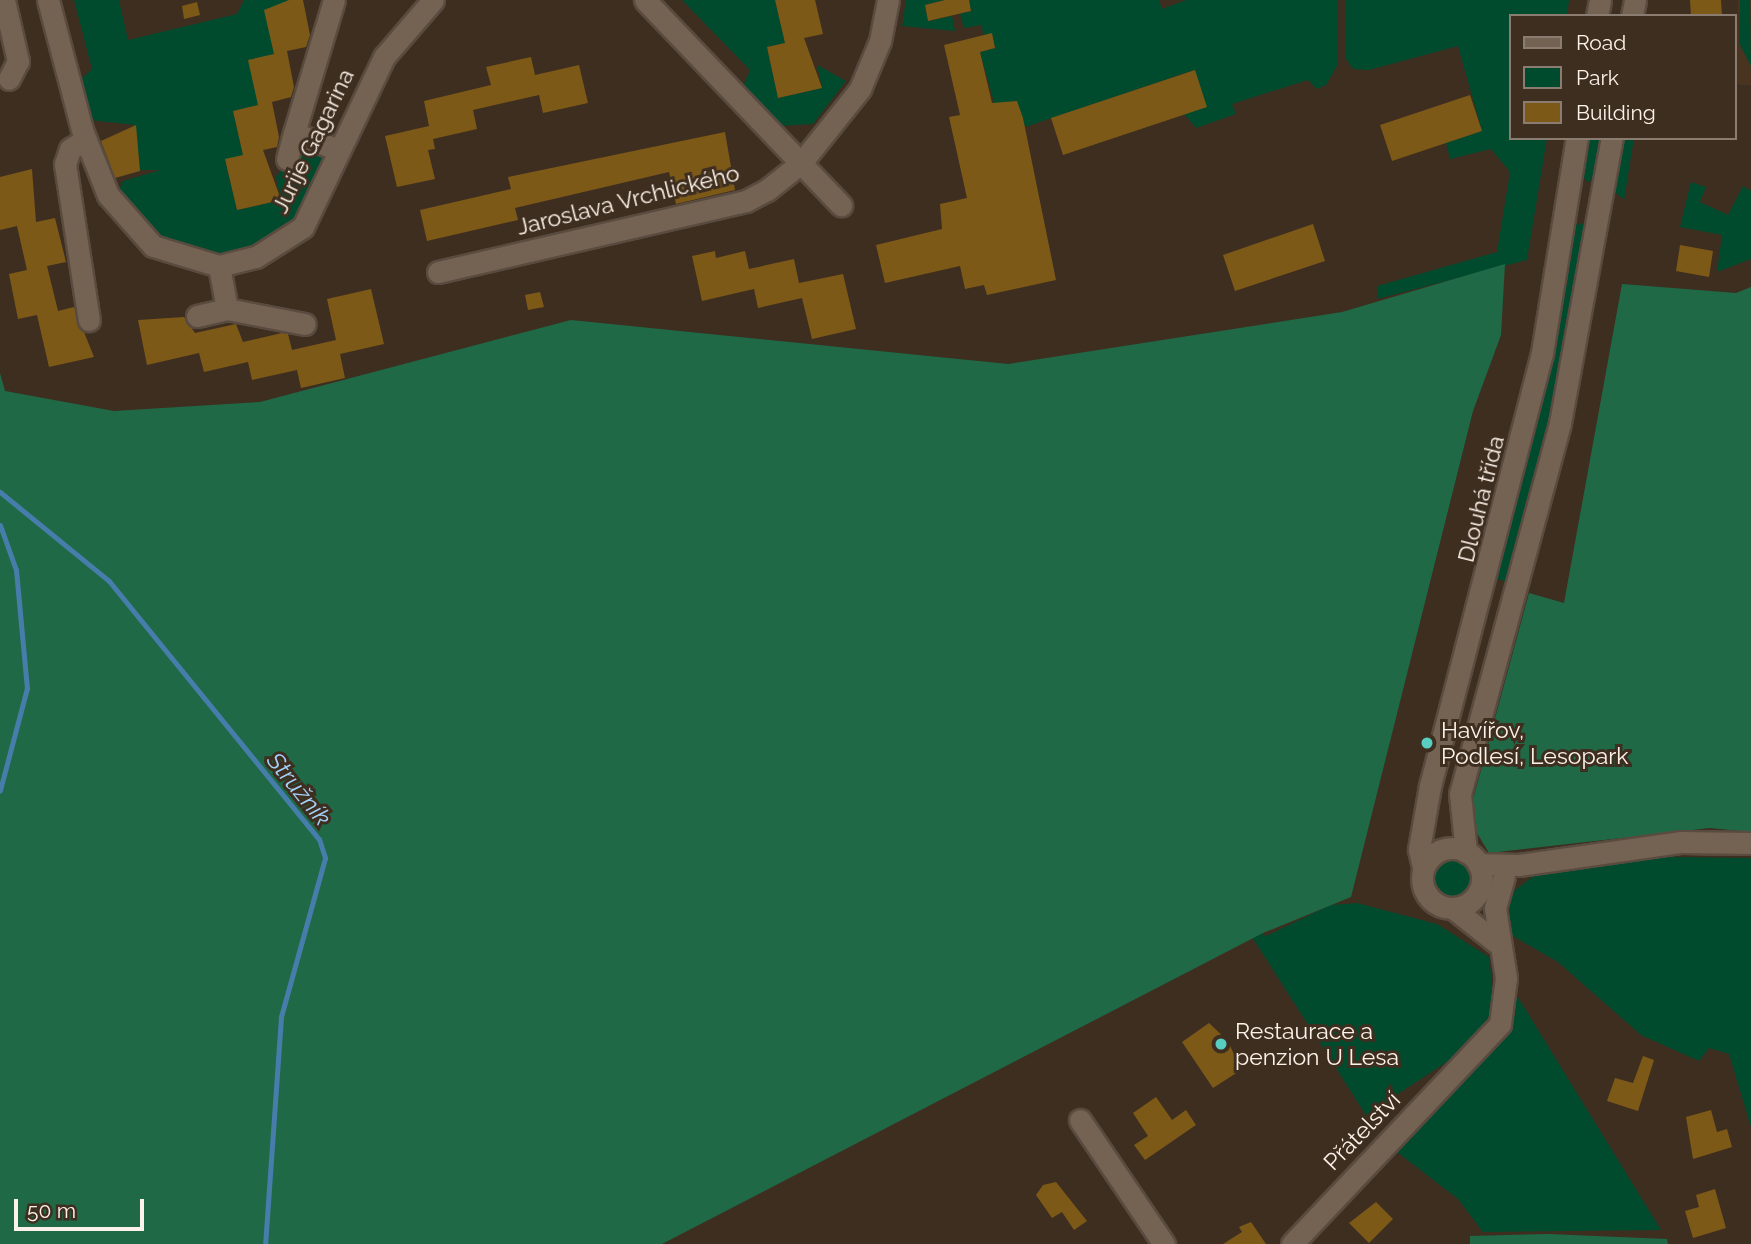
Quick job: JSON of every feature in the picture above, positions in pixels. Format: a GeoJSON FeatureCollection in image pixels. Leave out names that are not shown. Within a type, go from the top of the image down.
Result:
{"type":"FeatureCollection","features":[{"type":"Feature","properties":{"kind":"street"},"geometry":{"type":"LineString","coordinates":[[4,0],[18,61],[9,79]]}},
{"type":"Feature","properties":{"kind":"street","name":"Jurije Gagarina"},"geometry":{"type":"LineString","coordinates":[[48,0],[85,140],[108,195],[135,232],[170,255],[219,266],[256,257],[298,233],[410,7],[433,0]]}},
{"type":"Feature","properties":{"kind":"street"},"geometry":{"type":"LineString","coordinates":[[286,159],[334,0]]}},
{"type":"Feature","properties":{"kind":"street"},"geometry":{"type":"LineString","coordinates":[[645,0],[841,205]]}},
{"type":"Feature","properties":{"kind":"street","name":"Jaroslava Vrchlického"},"geometry":{"type":"LineString","coordinates":[[438,272],[746,201],[800,163],[860,89],[880,41],[888,0]]}},
{"type":"Feature","properties":{"kind":"street"},"geometry":{"type":"LineString","coordinates":[[294,133],[340,150]]}},
{"type":"Feature","properties":{"kind":"street"},"geometry":{"type":"LineString","coordinates":[[85,140],[70,149],[65,164],[89,320]]}},
{"type":"Feature","properties":{"kind":"street","name":"Dlouhá třída"},"geometry":{"type":"LineString","coordinates":[[1423,867],[1419,849],[1430,786],[1540,365],[1577,140]]}},
{"type":"Feature","properties":{"kind":"street"},"geometry":{"type":"LineString","coordinates":[[1454,909],[1476,873],[1460,794],[1560,424],[1612,140]]}},
{"type":"Feature","properties":{"kind":"street"},"geometry":{"type":"LineString","coordinates":[[219,266],[227,309]]}},
{"type":"Feature","properties":{"kind":"street"},"geometry":{"type":"LineString","coordinates":[[197,316],[227,309],[305,324]]}},
{"type":"Feature","properties":{"kind":"street"},"geometry":{"type":"LineString","coordinates":[[1497,943],[1454,909],[1427,897],[1423,867],[1446,848],[1476,873],[1511,871],[1681,842],[1751,843]]}},
{"type":"Feature","properties":{"kind":"street","name":"Přátelství"},"geometry":{"type":"LineString","coordinates":[[1292,1244],[1494,1034],[1507,992],[1497,943],[1496,919],[1511,871]]}},
{"type":"Feature","properties":{"kind":"street","name":"Přátelství"},"geometry":{"type":"LineString","coordinates":[[1476,873],[1496,919]]}},
{"type":"Feature","properties":{"kind":"street"},"geometry":{"type":"LineString","coordinates":[[1080,1121],[1164,1244]]}},
{"type":"Feature","properties":{"kind":"shaded area"},"geometry":{"type":"Polygon","coordinates":[[[1738,0],[1751,0],[1751,86],[1737,84],[1738,0]]]}},
{"type":"Feature","properties":{"kind":"green space"},"geometry":{"type":"Polygon","coordinates":[[[74,0],[119,0],[128,40],[237,14],[244,0],[289,0],[258,105],[233,111],[243,155],[225,160],[237,210],[281,200],[276,177],[301,144],[328,153],[300,221],[252,250],[224,258],[153,236],[117,194],[123,181],[160,170],[140,170],[135,125],[89,120],[79,81],[92,69],[74,0]]]}},
{"type":"Feature","properties":{"kind":"green space"},"geometry":{"type":"Polygon","coordinates":[[[682,0],[775,0],[785,43],[767,47],[778,98],[822,88],[817,65],[846,81],[813,124],[778,126],[743,86],[750,70],[682,0]]]}},
{"type":"Feature","properties":{"kind":"green space"},"geometry":{"type":"Polygon","coordinates":[[[906,0],[945,0],[925,5],[928,21],[952,16],[955,31],[902,26],[906,0]]]}},
{"type":"Feature","properties":{"kind":"green space"},"geometry":{"type":"Polygon","coordinates":[[[969,0],[1159,0],[1162,9],[1186,0],[1337,0],[1338,64],[1326,85],[1317,89],[1308,80],[1232,104],[1236,114],[1196,128],[1184,114],[1194,70],[1025,127],[1023,118],[995,106],[980,52],[995,48],[992,34],[984,35],[981,25],[964,28],[960,14],[971,11],[969,0]]]}},
{"type":"Feature","properties":{"kind":"green space"},"geometry":{"type":"Polygon","coordinates":[[[1346,0],[1569,0],[1567,14],[1510,14],[1510,140],[1547,140],[1527,260],[1377,299],[1377,286],[1497,252],[1510,172],[1491,149],[1450,159],[1446,143],[1482,131],[1458,46],[1369,70],[1353,69],[1346,59],[1346,0]]]}},
{"type":"Feature","properties":{"kind":"green space"},"geometry":{"type":"Polygon","coordinates":[[[1740,0],[1750,0],[1751,66],[1739,43],[1740,0]]]}},
{"type":"Feature","properties":{"kind":"green space"},"geometry":{"type":"Polygon","coordinates":[[[1587,140],[1602,140],[1595,179],[1587,182],[1582,174],[1587,140]]]}},
{"type":"Feature","properties":{"kind":"green space"},"geometry":{"type":"Polygon","coordinates":[[[1624,140],[1634,140],[1624,200],[1615,192],[1624,140]]]}},
{"type":"Feature","properties":{"kind":"green space"},"geometry":{"type":"Polygon","coordinates":[[[1691,182],[1706,187],[1700,202],[1728,215],[1743,186],[1751,191],[1751,259],[1717,272],[1722,235],[1680,227],[1691,182]]]}},
{"type":"Feature","properties":{"kind":"green space"},"geometry":{"type":"Polygon","coordinates":[[[1581,223],[1586,226],[1554,410],[1511,583],[1497,579],[1539,406],[1573,227],[1581,223]]]}},
{"type":"Feature","properties":{"kind":"green space"},"geometry":{"type":"Polygon","coordinates":[[[1505,264],[1501,335],[1473,411],[1351,897],[1263,933],[662,1244],[0,1244],[0,373],[5,391],[114,411],[260,402],[571,320],[1008,364],[1342,312],[1505,264]]]}},
{"type":"Feature","properties":{"kind":"green space"},"geometry":{"type":"Polygon","coordinates":[[[1622,284],[1736,293],[1751,287],[1751,832],[1710,828],[1489,853],[1468,818],[1529,593],[1564,603],[1622,284]]]}},
{"type":"Feature","properties":{"kind":"green space"},"geometry":{"type":"Polygon","coordinates":[[[1670,857],[1751,858],[1751,1127],[1729,1054],[1709,1048],[1699,1061],[1641,1035],[1558,962],[1506,932],[1506,897],[1540,871],[1670,857]]]}},
{"type":"Feature","properties":{"kind":"green space"},"geometry":{"type":"Polygon","coordinates":[[[1451,858],[1466,864],[1472,879],[1466,894],[1451,900],[1436,894],[1430,879],[1436,864],[1451,858]]]}},
{"type":"Feature","properties":{"kind":"green space"},"geometry":{"type":"Polygon","coordinates":[[[1357,903],[1437,924],[1489,957],[1495,1007],[1468,1048],[1366,1115],[1243,923],[1266,936],[1331,905],[1357,903]]]}},
{"type":"Feature","properties":{"kind":"green space"},"geometry":{"type":"Polygon","coordinates":[[[1516,994],[1661,1230],[1483,1232],[1458,1199],[1393,1149],[1492,1052],[1511,1018],[1516,994]]]}},
{"type":"Feature","properties":{"kind":"green space"},"geometry":{"type":"Polygon","coordinates":[[[1548,1234],[1667,1239],[1668,1244],[1470,1244],[1470,1236],[1548,1234]]]}},
{"type":"Feature","properties":{"kind":"building"},"geometry":{"type":"Polygon","coordinates":[[[289,0],[303,0],[310,35],[306,47],[287,51],[294,87],[291,97],[272,102],[279,137],[277,147],[263,150],[281,200],[237,210],[225,159],[243,155],[233,111],[258,105],[248,60],[274,54],[264,10],[289,0]]]}},
{"type":"Feature","properties":{"kind":"building"},"geometry":{"type":"Polygon","coordinates":[[[775,0],[815,0],[823,34],[804,38],[822,88],[778,98],[767,47],[785,43],[775,0]]]}},
{"type":"Feature","properties":{"kind":"building"},"geometry":{"type":"Polygon","coordinates":[[[945,0],[969,0],[971,11],[928,21],[925,5],[945,0]]]}},
{"type":"Feature","properties":{"kind":"building"},"geometry":{"type":"Polygon","coordinates":[[[1690,0],[1721,0],[1722,14],[1691,14],[1690,0]]]}},
{"type":"Feature","properties":{"kind":"building"},"geometry":{"type":"Polygon","coordinates":[[[197,2],[200,15],[184,19],[182,6],[197,2]]]}},
{"type":"Feature","properties":{"kind":"building"},"geometry":{"type":"Polygon","coordinates":[[[992,33],[995,48],[980,52],[992,103],[1017,101],[1023,118],[1056,280],[987,295],[984,285],[965,289],[960,266],[885,283],[876,245],[942,229],[940,204],[967,198],[949,117],[960,115],[944,45],[992,33]]]}},
{"type":"Feature","properties":{"kind":"building"},"geometry":{"type":"Polygon","coordinates":[[[531,57],[535,75],[579,65],[588,103],[543,113],[539,95],[473,110],[477,129],[433,139],[435,149],[428,150],[435,179],[397,187],[385,136],[429,126],[424,101],[491,85],[486,67],[531,57]]]}},
{"type":"Feature","properties":{"kind":"building"},"geometry":{"type":"Polygon","coordinates":[[[1195,70],[1207,107],[1063,155],[1051,118],[1195,70]]]}},
{"type":"Feature","properties":{"kind":"building"},"geometry":{"type":"Polygon","coordinates":[[[1470,95],[1482,131],[1392,161],[1380,125],[1470,95]]]}},
{"type":"Feature","properties":{"kind":"building"},"geometry":{"type":"Polygon","coordinates":[[[136,125],[140,171],[115,178],[101,141],[136,125]]]}},
{"type":"Feature","properties":{"kind":"building"},"geometry":{"type":"Polygon","coordinates":[[[725,132],[735,190],[676,204],[669,172],[515,208],[518,220],[427,241],[420,210],[511,189],[508,177],[725,132]]]}},
{"type":"Feature","properties":{"kind":"building"},"geometry":{"type":"Polygon","coordinates":[[[32,169],[36,222],[55,218],[66,262],[47,266],[58,311],[74,307],[94,357],[49,367],[37,315],[18,319],[9,274],[27,270],[17,226],[0,230],[0,177],[32,169]]]}},
{"type":"Feature","properties":{"kind":"building"},"geometry":{"type":"Polygon","coordinates":[[[1313,224],[1325,261],[1235,291],[1223,255],[1313,224]]]}},
{"type":"Feature","properties":{"kind":"building"},"geometry":{"type":"Polygon","coordinates":[[[1680,245],[1713,251],[1709,277],[1676,271],[1680,245]]]}},
{"type":"Feature","properties":{"kind":"building"},"geometry":{"type":"Polygon","coordinates":[[[715,251],[716,258],[745,251],[749,269],[794,259],[799,283],[843,274],[856,329],[812,339],[802,298],[758,308],[754,289],[702,301],[692,256],[715,251]]]}},
{"type":"Feature","properties":{"kind":"building"},"geometry":{"type":"Polygon","coordinates":[[[371,289],[384,344],[340,354],[345,378],[301,388],[297,370],[252,380],[248,362],[204,372],[199,353],[147,365],[138,320],[184,317],[195,333],[236,324],[243,342],[288,334],[292,350],[336,340],[327,299],[371,289]]]}},
{"type":"Feature","properties":{"kind":"building"},"geometry":{"type":"Polygon","coordinates":[[[540,292],[544,307],[528,310],[525,295],[540,292]]]}},
{"type":"Feature","properties":{"kind":"building"},"geometry":{"type":"Polygon","coordinates":[[[1209,1023],[1228,1041],[1241,1070],[1213,1088],[1182,1042],[1209,1023]]]}},
{"type":"Feature","properties":{"kind":"building"},"geometry":{"type":"Polygon","coordinates":[[[1643,1056],[1654,1060],[1638,1111],[1607,1101],[1615,1078],[1633,1083],[1643,1056]]]}},
{"type":"Feature","properties":{"kind":"building"},"geometry":{"type":"Polygon","coordinates":[[[1156,1097],[1172,1120],[1186,1110],[1196,1125],[1145,1160],[1134,1145],[1148,1136],[1133,1113],[1156,1097]]]}},
{"type":"Feature","properties":{"kind":"building"},"geometry":{"type":"Polygon","coordinates":[[[1711,1110],[1717,1132],[1727,1129],[1732,1147],[1693,1159],[1686,1117],[1711,1110]]]}},
{"type":"Feature","properties":{"kind":"building"},"geometry":{"type":"Polygon","coordinates":[[[1056,1182],[1087,1221],[1074,1230],[1062,1212],[1052,1218],[1036,1195],[1043,1185],[1056,1182]]]}},
{"type":"Feature","properties":{"kind":"building"},"geometry":{"type":"Polygon","coordinates":[[[1715,1189],[1726,1228],[1693,1238],[1685,1211],[1699,1207],[1696,1195],[1715,1189]]]}},
{"type":"Feature","properties":{"kind":"building"},"geometry":{"type":"Polygon","coordinates":[[[1376,1202],[1393,1219],[1369,1243],[1349,1223],[1376,1202]]]}},
{"type":"Feature","properties":{"kind":"building"},"geometry":{"type":"Polygon","coordinates":[[[1251,1222],[1266,1244],[1223,1244],[1242,1232],[1239,1227],[1251,1222]]]}},
{"type":"Feature","properties":{"kind":"waterway","name":"Stružník"},"geometry":{"type":"LineString","coordinates":[[0,492],[109,581],[319,839],[325,858],[281,1017],[265,1244]]}},
{"type":"Feature","properties":{"kind":"waterway"},"geometry":{"type":"LineString","coordinates":[[0,525],[16,570],[27,688],[0,790]]}},
{"type":"Feature","properties":{"kind":"place","name":"Havířov, Podlesí, Lesopark"},"geometry":{"type":"Point","coordinates":[1427,743]}},
{"type":"Feature","properties":{"kind":"place","name":"Restaurace a penzion U Lesa"},"geometry":{"type":"Point","coordinates":[1221,1044]}}]}
